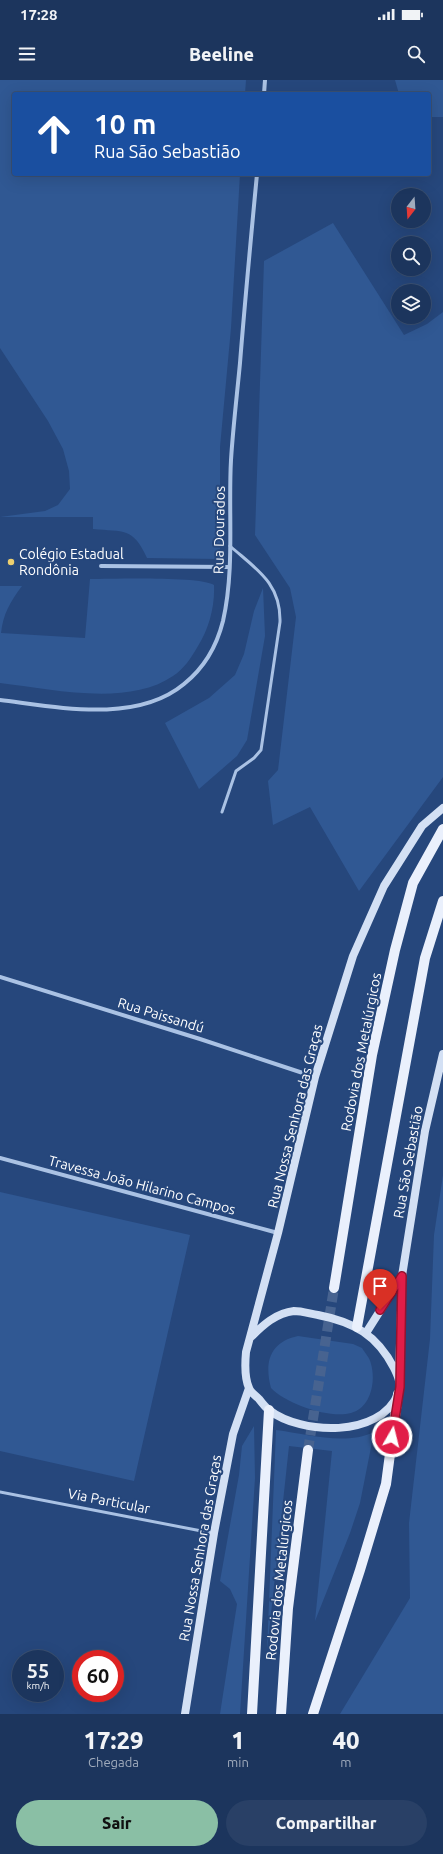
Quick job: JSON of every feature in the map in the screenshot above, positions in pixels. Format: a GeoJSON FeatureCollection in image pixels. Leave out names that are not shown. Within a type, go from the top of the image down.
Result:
{"type":"FeatureCollection","features":[{"type":"Feature","properties":{"kind":"main road","name":"Rodovia dos Metalúrgicos"},"geometry":{"type":"LineString","coordinates":[[334,1288],[372,1055],[395,950],[413,883],[443,829]]}},
{"type":"Feature","properties":{"kind":"main road"},"geometry":{"type":"LineString","coordinates":[[357,1327],[426,958],[440,917],[443,900]]}},
{"type":"Feature","properties":{"kind":"main road"},"geometry":{"type":"LineString","coordinates":[[313,1714],[360,1570],[386,1484],[398,1394]]}},
{"type":"Feature","properties":{"kind":"main road"},"geometry":{"type":"LineString","coordinates":[[252,1714],[269,1410]]}},
{"type":"Feature","properties":{"kind":"main road","name":"Rodovia dos Metalúrgicos"},"geometry":{"type":"LineString","coordinates":[[281,1714],[288,1608],[308,1450]]}},
{"type":"Feature","properties":{"kind":"street"},"geometry":{"type":"LineString","coordinates":[[264,92],[265,80]]}},
{"type":"Feature","properties":{"kind":"street","name":"Rua Dourados"},"geometry":{"type":"LineString","coordinates":[[0,700],[78,709],[131,706],[150,702],[168,694],[184,684],[207,658],[216,640],[226,604],[230,546],[231,460],[257,176]]}},
{"type":"Feature","properties":{"kind":"street"},"geometry":{"type":"LineString","coordinates":[[101,566],[229,567]]}},
{"type":"Feature","properties":{"kind":"street","name":"Rua Nossa Senhora das Graças"},"geometry":{"type":"LineString","coordinates":[[251,1337],[278,1233],[315,1077],[353,956],[384,886],[422,826],[443,808]]}},
{"type":"Feature","properties":{"kind":"street","name":"Rua Paissandú"},"geometry":{"type":"LineString","coordinates":[[0,977],[200,1039],[315,1077]]}},
{"type":"Feature","properties":{"kind":"street","name":"Rua São Sebastião"},"geometry":{"type":"LineString","coordinates":[[399,1378],[402,1276],[425,1130],[443,1054]]}},
{"type":"Feature","properties":{"kind":"street","name":"Travessa João Hilarino Campos"},"geometry":{"type":"LineString","coordinates":[[0,1158],[278,1233]]}},
{"type":"Feature","properties":{"kind":"street","name":"Rua São Sebastião"},"geometry":{"type":"LineString","coordinates":[[366,1333],[402,1276]]}},
{"type":"Feature","properties":{"kind":"street"},"geometry":{"type":"LineString","coordinates":[[294,1311],[333,1318],[357,1327],[366,1333],[379,1344],[399,1378],[398,1394],[387,1412],[371,1421],[353,1426],[332,1428],[303,1425],[269,1410],[249,1388],[245,1366],[246,1352],[251,1337],[265,1322],[280,1315],[294,1311]]}},
{"type":"Feature","properties":{"kind":"street","name":"Rua Nossa Senhora das Graças"},"geometry":{"type":"LineString","coordinates":[[185,1714],[214,1533],[233,1434],[249,1388]]}},
{"type":"Feature","properties":{"kind":"lane"},"geometry":{"type":"LineString","coordinates":[[222,812],[236,771],[254,758],[261,750],[280,622],[279,601],[271,584],[230,546]]}},
{"type":"Feature","properties":{"kind":"lane","name":"Via Particular"},"geometry":{"type":"LineString","coordinates":[[0,1492],[214,1533]]}},
{"type":"Feature","properties":{"kind":"shaded area"},"geometry":{"type":"Polygon","coordinates":[[[0,80],[246,80],[245,92],[12,92],[12,176],[240,176],[231,328],[220,447],[220,559],[147,558],[142,548],[132,536],[120,531],[93,529],[93,517],[0,517],[45,511],[58,505],[70,489],[69,471],[63,449],[48,421],[0,348],[0,80]]]}},
{"type":"Feature","properties":{"kind":"shaded area"},"geometry":{"type":"Polygon","coordinates":[[[395,80],[443,80],[443,117],[431,117],[431,92],[398,92],[395,80]]]}},
{"type":"Feature","properties":{"kind":"shaded area"},"geometry":{"type":"Polygon","coordinates":[[[333,223],[391,314],[391,324],[397,324],[404,335],[427,324],[431,324],[431,321],[443,312],[443,777],[359,891],[310,807],[273,825],[268,781],[278,770],[296,617],[290,588],[255,535],[264,261],[333,223]]]}},
{"type":"Feature","properties":{"kind":"shaded area"},"geometry":{"type":"Polygon","coordinates":[[[90,579],[174,579],[206,582],[214,585],[212,609],[208,625],[193,655],[184,667],[173,676],[155,685],[134,691],[112,693],[65,692],[0,683],[0,586],[22,586],[8,608],[3,620],[1,633],[85,638],[90,579]]]}},
{"type":"Feature","properties":{"kind":"shaded area"},"geometry":{"type":"Polygon","coordinates":[[[263,588],[265,636],[247,740],[237,756],[199,789],[165,723],[209,698],[235,675],[244,654],[254,611],[263,588]]]}},
{"type":"Feature","properties":{"kind":"shaded area"},"geometry":{"type":"Polygon","coordinates":[[[443,1175],[443,1714],[340,1714],[410,1598],[409,1523],[430,1339],[434,1235],[443,1175]]]}},
{"type":"Feature","properties":{"kind":"shaded area"},"geometry":{"type":"Polygon","coordinates":[[[0,1192],[190,1235],[134,1481],[0,1451],[0,1192]]]}},
{"type":"Feature","properties":{"kind":"shaded area"},"geometry":{"type":"Polygon","coordinates":[[[298,1336],[353,1344],[362,1348],[369,1358],[373,1378],[370,1393],[363,1406],[351,1413],[332,1414],[320,1412],[297,1405],[287,1400],[271,1388],[268,1370],[271,1354],[281,1343],[298,1336]]]}},
{"type":"Feature","properties":{"kind":"shaded area"},"geometry":{"type":"Polygon","coordinates":[[[254,1426],[255,1478],[240,1714],[220,1714],[237,1604],[230,1589],[220,1581],[239,1475],[242,1446],[254,1426]]]}},
{"type":"Feature","properties":{"kind":"shaded area"},"geometry":{"type":"Polygon","coordinates":[[[276,1430],[338,1439],[363,1436],[374,1432],[360,1503],[350,1533],[315,1621],[332,1451],[289,1446],[267,1651],[276,1430]]]}},
{"type":"Feature","properties":{"kind":"tunnel"},"geometry":{"type":"LineString","coordinates":[[308,1450],[334,1288]]}},
{"type":"Feature","properties":{"kind":"place","name":"Colégio Estadual Rondônia"},"geometry":{"type":"Point","coordinates":[11,562]}},
{"type":"Feature","properties":{"kind":"route"},"geometry":{"type":"LineString","coordinates":[[380,1310],[402,1276],[400,1387],[392,1437]]}}]}
